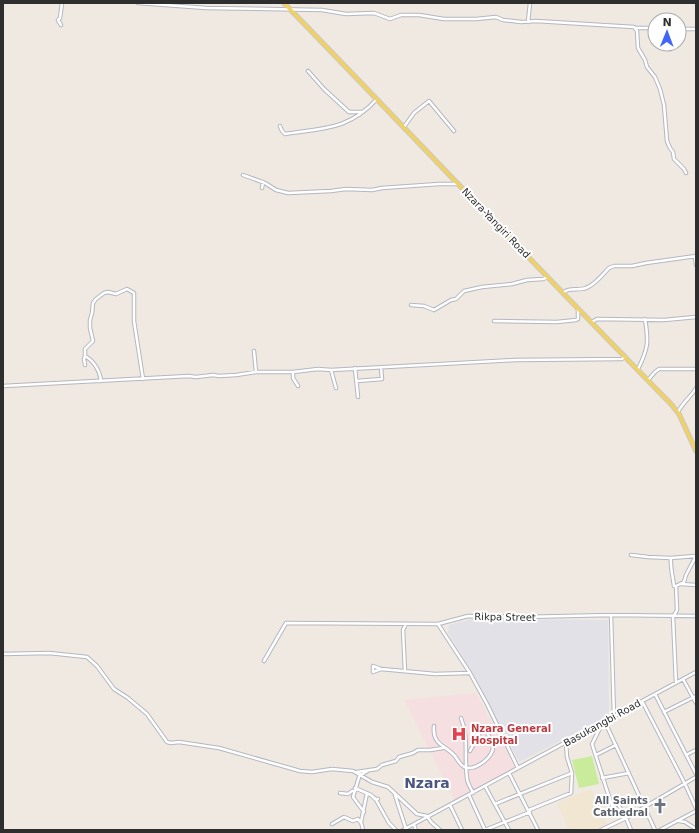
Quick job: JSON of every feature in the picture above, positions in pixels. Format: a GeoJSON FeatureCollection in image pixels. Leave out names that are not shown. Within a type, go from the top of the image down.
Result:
{"type":"FeatureCollection","features":[{"type":"Feature","properties":{"kind":"main road","name":"Nzara-Yangiri Road"},"geometry":{"type":"LineString","coordinates":[[284,3],[492,220],[672,404],[678,412],[696,451]]}},
{"type":"Feature","properties":{"kind":"street"},"geometry":{"type":"LineString","coordinates":[[61,25],[58,21],[62,3]]}},
{"type":"Feature","properties":{"kind":"street"},"geometry":{"type":"LineString","coordinates":[[138,3],[200,7],[322,10],[346,14],[374,13],[390,19],[400,15],[419,15],[444,19],[476,19],[496,17],[503,20],[528,22],[647,28]]}},
{"type":"Feature","properties":{"kind":"street"},"geometry":{"type":"LineString","coordinates":[[197,3],[200,7]]}},
{"type":"Feature","properties":{"kind":"street"},"geometry":{"type":"LineString","coordinates":[[528,22],[530,3]]}},
{"type":"Feature","properties":{"kind":"street"},"geometry":{"type":"LineString","coordinates":[[636,28],[638,48],[647,67],[655,77],[660,89],[664,105],[667,140],[673,152],[674,159],[686,173]]}},
{"type":"Feature","properties":{"kind":"street"},"geometry":{"type":"LineString","coordinates":[[308,71],[324,89],[349,112],[362,112]]}},
{"type":"Feature","properties":{"kind":"street"},"geometry":{"type":"LineString","coordinates":[[280,126],[282,131],[286,134],[319,130],[342,124],[356,117],[377,99]]}},
{"type":"Feature","properties":{"kind":"street"},"geometry":{"type":"LineString","coordinates":[[404,127],[414,113],[429,102],[454,131]]}},
{"type":"Feature","properties":{"kind":"street"},"geometry":{"type":"LineString","coordinates":[[243,175],[263,182],[276,190],[288,192],[332,191],[346,189],[372,190],[439,184],[459,184]]}},
{"type":"Feature","properties":{"kind":"street"},"geometry":{"type":"LineString","coordinates":[[262,188],[263,182]]}},
{"type":"Feature","properties":{"kind":"street"},"geometry":{"type":"LineString","coordinates":[[564,292],[589,287],[609,268],[612,267],[632,266],[695,256],[696,265]]}},
{"type":"Feature","properties":{"kind":"street"},"geometry":{"type":"LineString","coordinates":[[411,305],[424,306],[434,310],[451,300],[456,299],[464,291],[482,287],[512,284],[527,280],[543,279],[548,276]]}},
{"type":"Feature","properties":{"kind":"street"},"geometry":{"type":"LineString","coordinates":[[85,365],[84,359],[86,356],[86,349],[93,341],[90,320],[93,302],[104,293],[108,292],[116,294],[127,289],[134,293],[134,321],[143,379]]}},
{"type":"Feature","properties":{"kind":"street"},"geometry":{"type":"LineString","coordinates":[[494,321],[558,322],[576,320],[578,319],[579,308]]}},
{"type":"Feature","properties":{"kind":"street"},"geometry":{"type":"LineString","coordinates":[[592,322],[597,319],[664,320],[696,317]]}},
{"type":"Feature","properties":{"kind":"street"},"geometry":{"type":"LineString","coordinates":[[638,369],[646,352],[648,336],[645,319]]}},
{"type":"Feature","properties":{"kind":"street"},"geometry":{"type":"LineString","coordinates":[[254,351],[256,372]]}},
{"type":"Feature","properties":{"kind":"street"},"geometry":{"type":"LineString","coordinates":[[86,356],[94,363],[100,374],[101,381]]}},
{"type":"Feature","properties":{"kind":"street"},"geometry":{"type":"LineString","coordinates":[[3,386],[515,360],[617,360],[624,359],[626,356]]}},
{"type":"Feature","properties":{"kind":"street"},"geometry":{"type":"LineString","coordinates":[[357,381],[382,379],[381,367]]}},
{"type":"Feature","properties":{"kind":"street"},"geometry":{"type":"LineString","coordinates":[[355,368],[358,397]]}},
{"type":"Feature","properties":{"kind":"street"},"geometry":{"type":"LineString","coordinates":[[648,380],[659,369],[696,369]]}},
{"type":"Feature","properties":{"kind":"street"},"geometry":{"type":"LineString","coordinates":[[331,370],[336,388]]}},
{"type":"Feature","properties":{"kind":"street"},"geometry":{"type":"LineString","coordinates":[[292,372],[293,378],[298,386]]}},
{"type":"Feature","properties":{"kind":"street"},"geometry":{"type":"LineString","coordinates":[[678,412],[682,404],[691,396],[696,388]]}},
{"type":"Feature","properties":{"kind":"street"},"geometry":{"type":"LineString","coordinates":[[631,555],[671,558],[696,556],[684,582],[681,584]]}},
{"type":"Feature","properties":{"kind":"street"},"geometry":{"type":"LineString","coordinates":[[671,558],[670,564],[673,573],[674,586],[676,586],[676,610],[673,617],[676,683]]}},
{"type":"Feature","properties":{"kind":"street"},"geometry":{"type":"LineString","coordinates":[[676,586],[681,584],[696,584]]}},
{"type":"Feature","properties":{"kind":"street","name":"Rikpa Street"},"geometry":{"type":"LineString","coordinates":[[264,661],[286,623],[438,624],[468,616],[696,616]]}},
{"type":"Feature","properties":{"kind":"street"},"geometry":{"type":"LineString","coordinates":[[611,616],[614,717]]}},
{"type":"Feature","properties":{"kind":"street"},"geometry":{"type":"LineString","coordinates":[[405,671],[403,630],[406,624]]}},
{"type":"Feature","properties":{"kind":"street"},"geometry":{"type":"LineString","coordinates":[[438,624],[470,673],[518,768]]}},
{"type":"Feature","properties":{"kind":"street"},"geometry":{"type":"LineString","coordinates":[[3,654],[49,653],[87,657],[97,666],[114,689],[128,698],[147,714],[167,742],[171,744],[179,742],[219,748],[300,771],[312,772],[332,769],[356,772],[372,782],[388,787],[417,814],[427,816],[440,830]]}},
{"type":"Feature","properties":{"kind":"street"},"geometry":{"type":"LineString","coordinates":[[381,669],[435,674],[470,673]]}},
{"type":"Feature","properties":{"kind":"street","name":"Basukangbi Road"},"geometry":{"type":"LineString","coordinates":[[405,829],[696,672]]}},
{"type":"Feature","properties":{"kind":"street"},"geometry":{"type":"LineString","coordinates":[[683,679],[694,696],[696,703]]}},
{"type":"Feature","properties":{"kind":"street"},"geometry":{"type":"LineString","coordinates":[[655,694],[696,774]]}},
{"type":"Feature","properties":{"kind":"street"},"geometry":{"type":"LineString","coordinates":[[664,712],[694,696]]}},
{"type":"Feature","properties":{"kind":"street"},"geometry":{"type":"LineString","coordinates":[[642,701],[696,808]]}},
{"type":"Feature","properties":{"kind":"street"},"geometry":{"type":"LineString","coordinates":[[461,718],[464,725],[467,780],[473,793]]}},
{"type":"Feature","properties":{"kind":"street"},"geometry":{"type":"LineString","coordinates":[[604,722],[655,830]]}},
{"type":"Feature","properties":{"kind":"street"},"geometry":{"type":"LineString","coordinates":[[604,722],[592,744],[612,806],[640,797]]}},
{"type":"Feature","properties":{"kind":"street"},"geometry":{"type":"LineString","coordinates":[[434,726],[437,740],[444,748],[454,755],[462,766],[466,768],[473,767],[485,760],[493,751],[493,745],[483,727],[470,751]]}},
{"type":"Feature","properties":{"kind":"street"},"geometry":{"type":"LineString","coordinates":[[469,795],[485,830],[572,794],[572,773],[566,743]]}},
{"type":"Feature","properties":{"kind":"street"},"geometry":{"type":"LineString","coordinates":[[596,755],[616,745]]}},
{"type":"Feature","properties":{"kind":"street"},"geometry":{"type":"LineString","coordinates":[[356,772],[377,769],[382,765],[396,761],[399,757],[418,750],[444,748]]}},
{"type":"Feature","properties":{"kind":"street"},"geometry":{"type":"LineString","coordinates":[[686,755],[696,750]]}},
{"type":"Feature","properties":{"kind":"street"},"geometry":{"type":"LineString","coordinates":[[364,812],[353,797],[360,775],[371,769]]}},
{"type":"Feature","properties":{"kind":"street"},"geometry":{"type":"LineString","coordinates":[[509,773],[538,829],[534,830]]}},
{"type":"Feature","properties":{"kind":"street"},"geometry":{"type":"LineString","coordinates":[[495,804],[572,773]]}},
{"type":"Feature","properties":{"kind":"street"},"geometry":{"type":"LineString","coordinates":[[602,778],[629,773]]}},
{"type":"Feature","properties":{"kind":"street"},"geometry":{"type":"LineString","coordinates":[[601,830],[644,808],[696,777]]}},
{"type":"Feature","properties":{"kind":"street"},"geometry":{"type":"LineString","coordinates":[[485,786],[509,830]]}},
{"type":"Feature","properties":{"kind":"street"},"geometry":{"type":"LineString","coordinates":[[340,793],[348,794],[355,790],[367,793],[376,799],[389,823],[396,830]]}},
{"type":"Feature","properties":{"kind":"street"},"geometry":{"type":"LineString","coordinates":[[361,824],[367,793]]}},
{"type":"Feature","properties":{"kind":"street"},"geometry":{"type":"LineString","coordinates":[[394,794],[405,829]]}},
{"type":"Feature","properties":{"kind":"street"},"geometry":{"type":"LineString","coordinates":[[618,804],[631,830]]}},
{"type":"Feature","properties":{"kind":"street"},"geometry":{"type":"LineString","coordinates":[[450,805],[462,830]]}},
{"type":"Feature","properties":{"kind":"street"},"geometry":{"type":"LineString","coordinates":[[660,830],[696,811]]}},
{"type":"Feature","properties":{"kind":"street"},"geometry":{"type":"LineString","coordinates":[[332,824],[344,816],[353,821],[358,819],[363,830]]}},
{"type":"Feature","properties":{"kind":"street"},"geometry":{"type":"LineString","coordinates":[[678,821],[685,822],[696,829]]}},
{"type":"Feature","properties":{"kind":"street"},"geometry":{"type":"LineString","coordinates":[[414,825],[416,830]]}},
{"type":"Feature","properties":{"kind":"shaded area"},"geometry":{"type":"Polygon","coordinates":[[[472,619],[608,620],[609,716],[519,762],[474,675],[448,633],[449,625],[472,619]]]}},
{"type":"Feature","properties":{"kind":"shaded area","name":"Nzara General Hospital"},"geometry":{"type":"Polygon","coordinates":[[[476,693],[515,768],[455,801],[404,700],[476,693]]]}},
{"type":"Feature","properties":{"kind":"shaded area"},"geometry":{"type":"Polygon","coordinates":[[[591,789],[607,825],[595,830],[569,830],[557,803],[591,789]]]}},
{"type":"Feature","properties":{"kind":"green space"},"geometry":{"type":"Polygon","coordinates":[[[592,756],[599,784],[579,788],[572,760],[592,756]]]}},
{"type":"Feature","properties":{"kind":"place","name":"Nzara General Hospital"},"geometry":{"type":"Point","coordinates":[459,734]}},
{"type":"Feature","properties":{"kind":"place","name":"All Saints Cathedral"},"geometry":{"type":"Point","coordinates":[660,806]}},
{"type":"Feature","properties":{"kind":"district","name":"Nzara"},"geometry":{"type":"Point","coordinates":[427,783]}}]}
